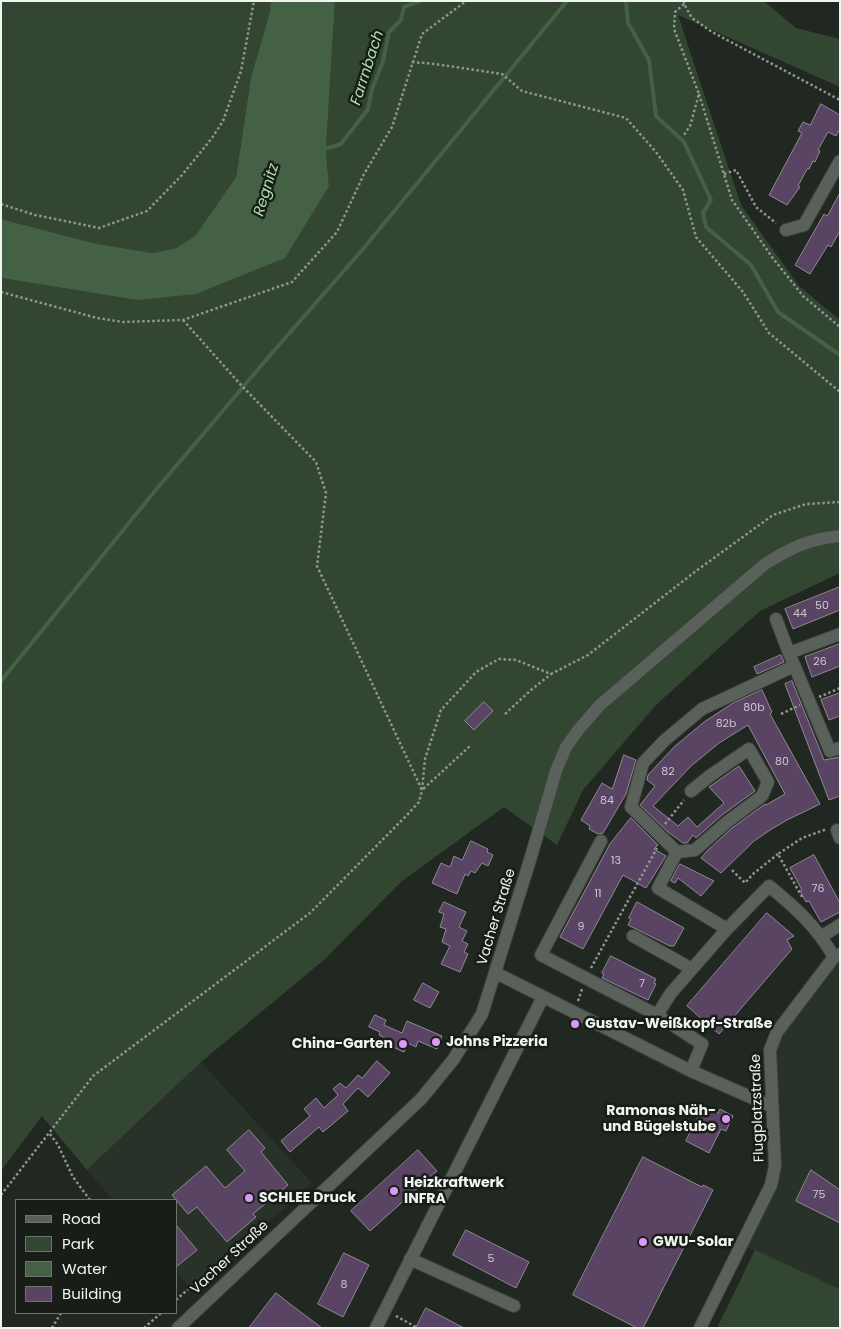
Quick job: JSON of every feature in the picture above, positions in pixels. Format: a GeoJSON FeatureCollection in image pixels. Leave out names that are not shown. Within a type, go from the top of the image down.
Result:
{"type":"FeatureCollection","features":[{"type":"Feature","properties":{"kind":"street"},"geometry":{"type":"LineString","coordinates":[[786,230],[804,226],[840,161]]}},
{"type":"Feature","properties":{"kind":"street","name":"Vacher Straße"},"geometry":{"type":"LineString","coordinates":[[178,1328],[421,1098],[453,1060],[470,1035],[482,1014],[496,974],[556,771],[566,747],[579,730],[600,705],[764,564],[792,547],[821,538],[840,536]]}},
{"type":"Feature","properties":{"kind":"street"},"geometry":{"type":"LineString","coordinates":[[776,619],[830,751],[840,748]]}},
{"type":"Feature","properties":{"kind":"street"},"geometry":{"type":"LineString","coordinates":[[789,653],[840,634]]}},
{"type":"Feature","properties":{"kind":"street"},"geometry":{"type":"LineString","coordinates":[[676,852],[631,807],[643,763],[665,740],[702,709],[794,666]]}},
{"type":"Feature","properties":{"kind":"street"},"geometry":{"type":"LineString","coordinates":[[676,852],[695,850],[727,822],[762,796],[768,782],[749,749],[711,774],[691,791]]}},
{"type":"Feature","properties":{"kind":"street"},"geometry":{"type":"LineString","coordinates":[[601,841],[541,955],[657,1015],[702,1044],[691,1071]]}},
{"type":"Feature","properties":{"kind":"street"},"geometry":{"type":"LineString","coordinates":[[676,852],[658,888],[727,928]]}},
{"type":"Feature","properties":{"kind":"street"},"geometry":{"type":"LineString","coordinates":[[657,1015],[671,993],[727,928],[769,886],[800,912],[837,956]]}},
{"type":"Feature","properties":{"kind":"street"},"geometry":{"type":"LineString","coordinates":[[822,936],[840,925]]}},
{"type":"Feature","properties":{"kind":"street"},"geometry":{"type":"LineString","coordinates":[[633,936],[692,969]]}},
{"type":"Feature","properties":{"kind":"street","name":"Flugplatzstraße"},"geometry":{"type":"LineString","coordinates":[[700,1328],[771,1185],[775,1166],[770,1050],[777,1032],[837,956]]}},
{"type":"Feature","properties":{"kind":"street"},"geometry":{"type":"LineString","coordinates":[[496,974],[691,1071],[772,1106]]}},
{"type":"Feature","properties":{"kind":"street"},"geometry":{"type":"LineString","coordinates":[[376,1328],[542,997]]}},
{"type":"Feature","properties":{"kind":"street"},"geometry":{"type":"LineString","coordinates":[[410,1259],[514,1306]]}},
{"type":"Feature","properties":{"kind":"path"},"geometry":{"type":"LineString","coordinates":[[1,204],[35,215],[99,228],[147,211],[182,175],[212,138],[223,121],[240,71],[254,1]]}},
{"type":"Feature","properties":{"kind":"path"},"geometry":{"type":"LineString","coordinates":[[1,292],[97,318],[123,322],[183,320],[292,282],[338,232],[364,174],[392,127],[422,34],[466,1]]}},
{"type":"Feature","properties":{"kind":"path"},"geometry":{"type":"LineString","coordinates":[[840,100],[712,32],[692,18],[684,3],[675,12],[674,29],[698,94],[732,200],[772,257],[803,296],[840,328]]}},
{"type":"Feature","properties":{"kind":"path"},"geometry":{"type":"LineString","coordinates":[[412,62],[502,74],[522,91],[626,118],[656,152],[683,190],[696,237],[743,292],[769,333],[840,392]]}},
{"type":"Feature","properties":{"kind":"path"},"geometry":{"type":"LineString","coordinates":[[684,135],[690,126],[698,94]]}},
{"type":"Feature","properties":{"kind":"path"},"geometry":{"type":"LineString","coordinates":[[724,174],[736,170],[756,207],[786,230]]}},
{"type":"Feature","properties":{"kind":"path"},"geometry":{"type":"LineString","coordinates":[[183,320],[240,385],[316,462],[326,493],[317,566],[422,790]]}},
{"type":"Feature","properties":{"kind":"path"},"geometry":{"type":"LineString","coordinates":[[505,714],[550,674],[588,655],[772,514],[806,504],[840,502]]}},
{"type":"Feature","properties":{"kind":"path"},"geometry":{"type":"LineString","coordinates":[[1,1195],[93,1076],[310,913],[407,815],[418,802],[422,790],[425,759],[441,710],[476,672],[499,659],[516,660],[550,674]]}},
{"type":"Feature","properties":{"kind":"path"},"geometry":{"type":"LineString","coordinates":[[422,790],[470,746]]}},
{"type":"Feature","properties":{"kind":"path"},"geometry":{"type":"LineString","coordinates":[[575,1013],[585,979],[655,850],[664,838],[659,831],[691,791]]}},
{"type":"Feature","properties":{"kind":"path"},"geometry":{"type":"LineString","coordinates":[[732,870],[745,883],[778,854],[802,838],[836,831]]}},
{"type":"Feature","properties":{"kind":"path"},"geometry":{"type":"LineString","coordinates":[[778,854],[807,907],[800,912]]}},
{"type":"Feature","properties":{"kind":"path"},"geometry":{"type":"LineString","coordinates":[[50,1134],[58,1145],[73,1177],[89,1199]]}},
{"type":"Feature","properties":{"kind":"path"},"geometry":{"type":"LineString","coordinates":[[178,1298],[205,1274],[237,1273]]}},
{"type":"Feature","properties":{"kind":"path"},"geometry":{"type":"LineString","coordinates":[[384,1310],[416,1327]]}},
{"type":"Feature","properties":{"kind":"path"},"geometry":{"type":"LineString","coordinates":[[52,1328],[60,1314]]}},
{"type":"Feature","properties":{"kind":"path"},"geometry":{"type":"LineString","coordinates":[[144,1328],[160,1314]]}},
{"type":"Feature","properties":{"kind":"shaded area"},"geometry":{"type":"Polygon","coordinates":[[[840,954],[840,1289],[742,1245],[771,1185],[770,1050],[840,954]]]}},
{"type":"Feature","properties":{"kind":"shaded area"},"geometry":{"type":"Polygon","coordinates":[[[201,1062],[312,1183],[193,1292],[178,1274],[178,1199],[112,1199],[87,1170],[201,1062]]]}},
{"type":"Feature","properties":{"kind":"green space"},"geometry":{"type":"Polygon","coordinates":[[[1,1],[271,1],[269,15],[251,77],[236,177],[195,236],[176,248],[153,253],[93,243],[1,219],[1,1]]]}},
{"type":"Feature","properties":{"kind":"green space"},"geometry":{"type":"Polygon","coordinates":[[[335,1],[764,1],[796,28],[840,39],[840,87],[678,15],[741,205],[799,286],[840,320],[840,573],[760,611],[656,705],[583,790],[557,845],[504,807],[402,881],[325,959],[201,1062],[87,1170],[42,1116],[1,1171],[1,278],[137,300],[329,186],[326,149],[335,1]]]}},
{"type":"Feature","properties":{"kind":"green space"},"geometry":{"type":"Polygon","coordinates":[[[755,1250],[840,1289],[840,1328],[717,1328],[755,1250]]]}},
{"type":"Feature","properties":{"kind":"water","name":"Regnitz"},"geometry":{"type":"Polygon","coordinates":[[[271,1],[335,1],[326,149],[329,186],[285,258],[196,294],[137,300],[1,278],[1,219],[93,243],[153,253],[176,248],[195,236],[236,177],[251,77],[269,15],[271,1]]]}},
{"type":"Feature","properties":{"kind":"building"},"geometry":{"type":"Polygon","coordinates":[[[821,104],[840,115],[840,129],[836,136],[828,132],[818,150],[820,151],[815,162],[813,161],[809,169],[807,169],[798,186],[800,187],[787,205],[769,195],[802,133],[798,131],[803,122],[810,125],[821,104]]]}},
{"type":"Feature","properties":{"kind":"building"},"geometry":{"type":"Polygon","coordinates":[[[840,193],[840,231],[831,247],[828,245],[810,274],[795,265],[824,214],[827,216],[840,193]]]}},
{"type":"Feature","properties":{"kind":"building"},"geometry":{"type":"Polygon","coordinates":[[[840,587],[840,610],[793,629],[785,609],[840,587]]]}},
{"type":"Feature","properties":{"kind":"building"},"geometry":{"type":"Polygon","coordinates":[[[840,644],[840,666],[812,677],[805,657],[840,644]]]}},
{"type":"Feature","properties":{"kind":"building"},"geometry":{"type":"Polygon","coordinates":[[[781,655],[784,662],[757,674],[754,667],[781,655]]]}},
{"type":"Feature","properties":{"kind":"building"},"geometry":{"type":"Polygon","coordinates":[[[792,681],[824,760],[840,757],[840,796],[829,800],[785,684],[792,681]]]}},
{"type":"Feature","properties":{"kind":"building"},"geometry":{"type":"Polygon","coordinates":[[[762,690],[772,712],[770,714],[820,804],[787,820],[754,841],[721,873],[701,858],[732,828],[765,804],[785,794],[748,725],[719,743],[691,766],[653,806],[678,826],[688,817],[697,827],[724,803],[709,787],[739,766],[755,791],[722,815],[696,838],[693,835],[687,843],[683,843],[668,832],[640,805],[655,786],[647,780],[648,775],[674,747],[704,722],[733,703],[762,690]]]}},
{"type":"Feature","properties":{"kind":"building"},"geometry":{"type":"Polygon","coordinates":[[[840,693],[840,716],[829,720],[821,700],[840,693]]]}},
{"type":"Feature","properties":{"kind":"building"},"geometry":{"type":"Polygon","coordinates":[[[484,702],[493,711],[474,730],[465,721],[484,702]]]}},
{"type":"Feature","properties":{"kind":"building"},"geometry":{"type":"Polygon","coordinates":[[[624,755],[636,760],[626,794],[603,833],[598,834],[589,829],[590,826],[581,820],[602,783],[612,789],[624,755]]]}},
{"type":"Feature","properties":{"kind":"building"},"geometry":{"type":"Polygon","coordinates":[[[631,818],[658,845],[654,849],[666,856],[646,888],[623,875],[583,949],[560,937],[610,844],[631,818]]]}},
{"type":"Feature","properties":{"kind":"building"},"geometry":{"type":"Polygon","coordinates":[[[471,841],[488,849],[487,852],[493,855],[488,866],[482,863],[475,873],[471,871],[468,876],[465,874],[457,894],[432,883],[441,863],[450,867],[454,856],[462,860],[471,841]]]}},
{"type":"Feature","properties":{"kind":"building"},"geometry":{"type":"Polygon","coordinates":[[[814,855],[840,903],[840,912],[821,922],[809,901],[806,902],[790,868],[814,855]]]}},
{"type":"Feature","properties":{"kind":"building"},"geometry":{"type":"Polygon","coordinates":[[[680,864],[714,881],[701,896],[678,878],[675,883],[671,881],[680,864]]]}},
{"type":"Feature","properties":{"kind":"building"},"geometry":{"type":"Polygon","coordinates":[[[444,902],[466,912],[459,927],[467,931],[462,941],[468,944],[464,952],[468,954],[460,972],[441,964],[450,946],[442,942],[446,929],[440,927],[444,914],[439,912],[444,902]]]}},
{"type":"Feature","properties":{"kind":"building"},"geometry":{"type":"Polygon","coordinates":[[[637,902],[684,928],[674,946],[670,946],[628,925],[631,919],[629,918],[637,902]]]}},
{"type":"Feature","properties":{"kind":"building"},"geometry":{"type":"Polygon","coordinates":[[[767,913],[794,936],[787,940],[792,949],[719,1034],[687,1006],[767,913]]]}},
{"type":"Feature","properties":{"kind":"building"},"geometry":{"type":"Polygon","coordinates":[[[611,956],[656,979],[654,983],[656,984],[648,1000],[602,978],[604,974],[602,973],[611,956]]]}},
{"type":"Feature","properties":{"kind":"building"},"geometry":{"type":"Polygon","coordinates":[[[423,983],[439,992],[430,1008],[414,1000],[423,983]]]}},
{"type":"Feature","properties":{"kind":"building"},"geometry":{"type":"Polygon","coordinates":[[[375,1015],[386,1020],[384,1025],[402,1033],[407,1021],[442,1036],[437,1049],[418,1041],[416,1047],[408,1043],[404,1052],[386,1044],[387,1039],[379,1035],[380,1032],[369,1027],[375,1015]]]}},
{"type":"Feature","properties":{"kind":"building"},"geometry":{"type":"Polygon","coordinates":[[[377,1061],[390,1073],[368,1097],[358,1088],[343,1104],[348,1111],[323,1132],[319,1127],[290,1152],[281,1141],[310,1116],[304,1109],[316,1098],[324,1108],[338,1095],[333,1089],[340,1083],[346,1088],[358,1075],[362,1078],[377,1061]]]}},
{"type":"Feature","properties":{"kind":"building"},"geometry":{"type":"Polygon","coordinates":[[[704,1106],[718,1113],[720,1109],[733,1116],[726,1131],[721,1129],[709,1153],[686,1141],[704,1106]]]}},
{"type":"Feature","properties":{"kind":"building"},"geometry":{"type":"Polygon","coordinates":[[[249,1130],[265,1148],[261,1152],[288,1185],[253,1214],[256,1217],[227,1242],[197,1207],[188,1214],[178,1202],[178,1199],[172,1195],[206,1166],[225,1188],[245,1171],[227,1150],[249,1130]]]}},
{"type":"Feature","properties":{"kind":"building","name":"Heizkraftwerk INFRA"},"geometry":{"type":"Polygon","coordinates":[[[418,1150],[437,1171],[370,1231],[351,1211],[418,1150]]]}},
{"type":"Feature","properties":{"kind":"building","name":"GWU-Solar"},"geometry":{"type":"Polygon","coordinates":[[[643,1157],[702,1187],[703,1185],[713,1190],[643,1328],[637,1328],[573,1295],[643,1157]]]}},
{"type":"Feature","properties":{"kind":"building"},"geometry":{"type":"Polygon","coordinates":[[[811,1170],[840,1190],[840,1223],[796,1201],[811,1170]]]}},
{"type":"Feature","properties":{"kind":"building"},"geometry":{"type":"Polygon","coordinates":[[[178,1227],[197,1250],[178,1265],[178,1227]]]}},
{"type":"Feature","properties":{"kind":"building"},"geometry":{"type":"Polygon","coordinates":[[[466,1230],[529,1262],[516,1288],[453,1255],[466,1230]]]}},
{"type":"Feature","properties":{"kind":"building"},"geometry":{"type":"Polygon","coordinates":[[[344,1253],[369,1265],[343,1317],[318,1304],[344,1253]]]}},
{"type":"Feature","properties":{"kind":"building"},"geometry":{"type":"Polygon","coordinates":[[[276,1293],[290,1304],[322,1328],[249,1328],[276,1293]]]}},
{"type":"Feature","properties":{"kind":"building"},"geometry":{"type":"Polygon","coordinates":[[[426,1308],[464,1328],[416,1328],[426,1308]]]}},
{"type":"Feature","properties":{"kind":"waterway","name":"Farrnbach"},"geometry":{"type":"LineString","coordinates":[[321,150],[341,144],[368,109],[372,89],[383,61],[389,32],[401,20],[404,7],[420,1]]}},
{"type":"Feature","properties":{"kind":"waterway"},"geometry":{"type":"LineString","coordinates":[[1,681],[154,492],[363,249],[567,1]]}},
{"type":"Feature","properties":{"kind":"waterway","name":"Farrnbach"},"geometry":{"type":"LineString","coordinates":[[626,1],[628,23],[649,60],[656,116],[684,142],[711,200],[703,213],[706,227],[751,265],[778,312],[840,355]]}},
{"type":"Feature","properties":{"kind":"place","name":"Gustav-Weißkopf-Straße"},"geometry":{"type":"Point","coordinates":[575,1024]}},
{"type":"Feature","properties":{"kind":"place","name":"Johns Pizzeria"},"geometry":{"type":"Point","coordinates":[436,1042]}},
{"type":"Feature","properties":{"kind":"place","name":"China-Garten"},"geometry":{"type":"Point","coordinates":[403,1044]}},
{"type":"Feature","properties":{"kind":"place","name":"Ramonas Näh- und Bügelstube"},"geometry":{"type":"Point","coordinates":[726,1119]}},
{"type":"Feature","properties":{"kind":"place","name":"Heizkraftwerk INFRA"},"geometry":{"type":"Point","coordinates":[394,1191]}},
{"type":"Feature","properties":{"kind":"place","name":"SCHLEE Druck"},"geometry":{"type":"Point","coordinates":[249,1198]}},
{"type":"Feature","properties":{"kind":"place","name":"GWU-Solar"},"geometry":{"type":"Point","coordinates":[643,1242]}}]}
